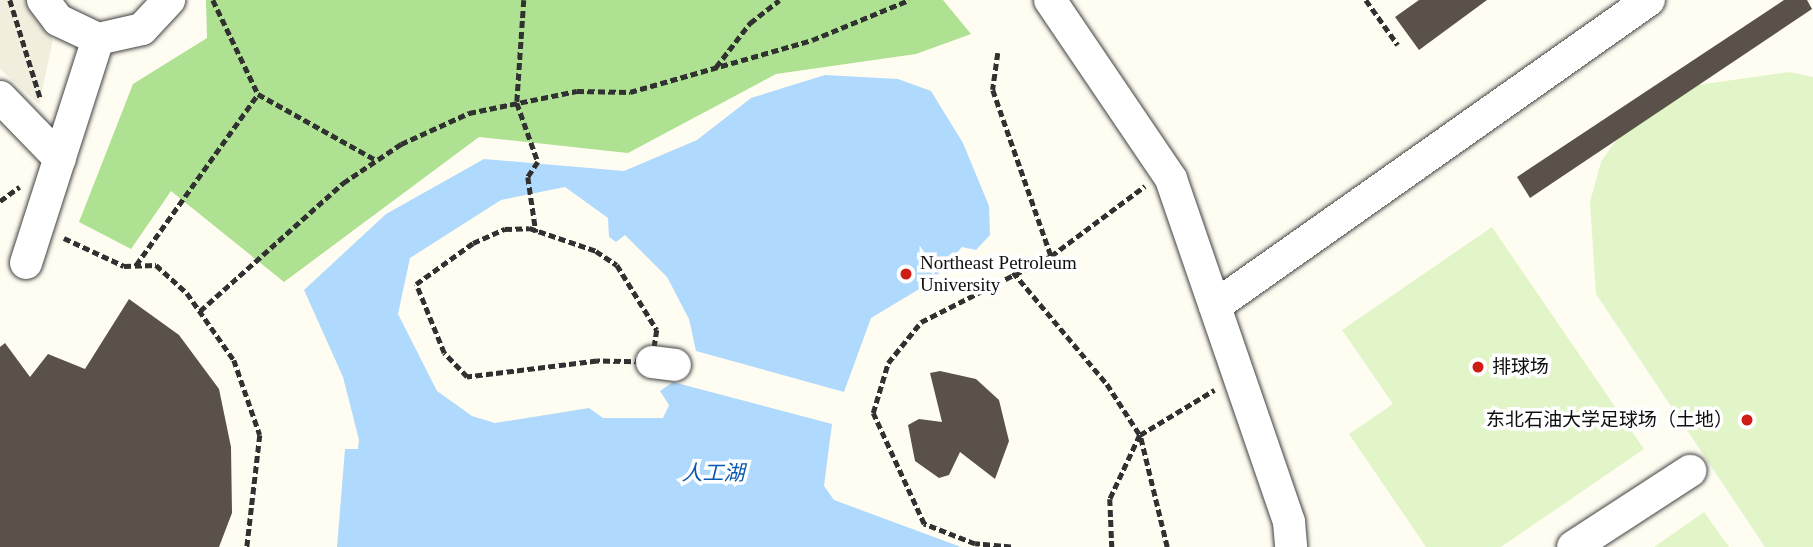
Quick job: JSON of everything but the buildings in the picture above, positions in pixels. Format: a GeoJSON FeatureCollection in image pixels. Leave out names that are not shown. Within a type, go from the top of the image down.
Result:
{"type":"FeatureCollection","features":[{"type":"Feature","properties":{"kind":"street"},"geometry":{"type":"LineString","coordinates":[[43,0],[58,20],[98,39],[142,29],[169,0]]}},
{"type":"Feature","properties":{"kind":"street"},"geometry":{"type":"LineString","coordinates":[[1050,0],[1166,171],[1289,522],[1291,547]]}},
{"type":"Feature","properties":{"kind":"street"},"geometry":{"type":"LineString","coordinates":[[1215,306],[1649,0]]}},
{"type":"Feature","properties":{"kind":"street"},"geometry":{"type":"LineString","coordinates":[[26,263],[98,39]]}},
{"type":"Feature","properties":{"kind":"street"},"geometry":{"type":"LineString","coordinates":[[0,97],[60,159]]}},
{"type":"Feature","properties":{"kind":"street"},"geometry":{"type":"LineString","coordinates":[[1573,547],[1690,471]]}},
{"type":"Feature","properties":{"kind":"path"},"geometry":{"type":"LineString","coordinates":[[10,0],[43,106]]}},
{"type":"Feature","properties":{"kind":"path"},"geometry":{"type":"LineString","coordinates":[[213,0],[258,94],[376,160]]}},
{"type":"Feature","properties":{"kind":"path"},"geometry":{"type":"LineString","coordinates":[[524,0],[517,103],[527,139],[538,162],[528,177],[536,232]]}},
{"type":"Feature","properties":{"kind":"path"},"geometry":{"type":"LineString","coordinates":[[715,68],[750,23],[779,0]]}},
{"type":"Feature","properties":{"kind":"path"},"geometry":{"type":"LineString","coordinates":[[200,311],[342,183],[376,160],[469,113],[578,91],[630,92],[812,40],[909,0]]}},
{"type":"Feature","properties":{"kind":"path"},"geometry":{"type":"LineString","coordinates":[[1366,0],[1398,45]]}},
{"type":"Feature","properties":{"kind":"path"},"geometry":{"type":"LineString","coordinates":[[998,53],[993,90],[1051,257]]}},
{"type":"Feature","properties":{"kind":"path"},"geometry":{"type":"LineString","coordinates":[[136,265],[258,94]]}},
{"type":"Feature","properties":{"kind":"path"},"geometry":{"type":"LineString","coordinates":[[1011,547],[975,544],[924,524],[873,413],[888,363],[921,322],[1013,272],[1051,257],[1166,171]]}},
{"type":"Feature","properties":{"kind":"path"},"geometry":{"type":"LineString","coordinates":[[38,226],[136,265],[156,265],[200,311],[234,360],[260,435],[247,547]]}},
{"type":"Feature","properties":{"kind":"path"},"geometry":{"type":"LineString","coordinates":[[536,232],[596,251],[617,265],[657,330],[664,363],[597,361],[467,377],[444,353],[416,284],[494,233],[536,232]]}},
{"type":"Feature","properties":{"kind":"path"},"geometry":{"type":"LineString","coordinates":[[1013,272],[1107,384],[1140,435],[1167,547]]}},
{"type":"Feature","properties":{"kind":"path"},"geometry":{"type":"LineString","coordinates":[[1112,547],[1110,499],[1140,435],[1238,374]]}},
{"type":"Feature","properties":{"kind":"green space"},"geometry":{"type":"Polygon","coordinates":[[[206,0],[943,0],[971,34],[916,54],[776,74],[628,153],[479,137],[284,282],[171,191],[131,249],[79,222],[133,84],[207,38],[206,0]]]}},
{"type":"Feature","properties":{"kind":"green space","name":"东北石油大学足球场（土地）"},"geometry":{"type":"Polygon","coordinates":[[[1789,72],[1813,77],[1813,547],[1765,547],[1596,294],[1590,202],[1601,162],[1620,134],[1697,85],[1789,72]]]}},
{"type":"Feature","properties":{"kind":"green space","name":"排球场"},"geometry":{"type":"Polygon","coordinates":[[[1492,227],[1644,449],[1501,547],[1426,547],[1349,434],[1393,404],[1342,330],[1492,227]]]}},
{"type":"Feature","properties":{"kind":"green space"},"geometry":{"type":"Polygon","coordinates":[[[1704,512],[1729,547],[1654,547],[1704,512]]]}},
{"type":"Feature","properties":{"kind":"shaded area"},"geometry":{"type":"Polygon","coordinates":[[[0,0],[30,0],[53,40],[39,104],[0,69],[0,0]]]}},
{"type":"Feature","properties":{"kind":"water","name":"人工湖"},"geometry":{"type":"Polygon","coordinates":[[[825,75],[898,79],[931,91],[963,143],[989,206],[990,235],[976,250],[962,247],[931,282],[871,318],[844,392],[696,351],[689,319],[667,277],[625,235],[616,242],[609,237],[608,218],[565,187],[501,200],[410,258],[398,314],[437,391],[472,416],[495,423],[589,408],[603,418],[663,418],[669,405],[660,391],[673,382],[832,424],[824,486],[834,500],[961,547],[337,547],[345,449],[358,449],[359,440],[343,377],[304,290],[386,214],[484,159],[624,171],[697,140],[751,98],[825,75]]]}},
{"type":"Feature","properties":{"kind":"place","name":"Northeast Petroleum University"},"geometry":{"type":"Point","coordinates":[906,274]}},
{"type":"Feature","properties":{"kind":"place","name":"排球场"},"geometry":{"type":"Point","coordinates":[1478,367]}},
{"type":"Feature","properties":{"kind":"place","name":"东北石油大学足球场（土地）"},"geometry":{"type":"Point","coordinates":[1747,420]}}]}
